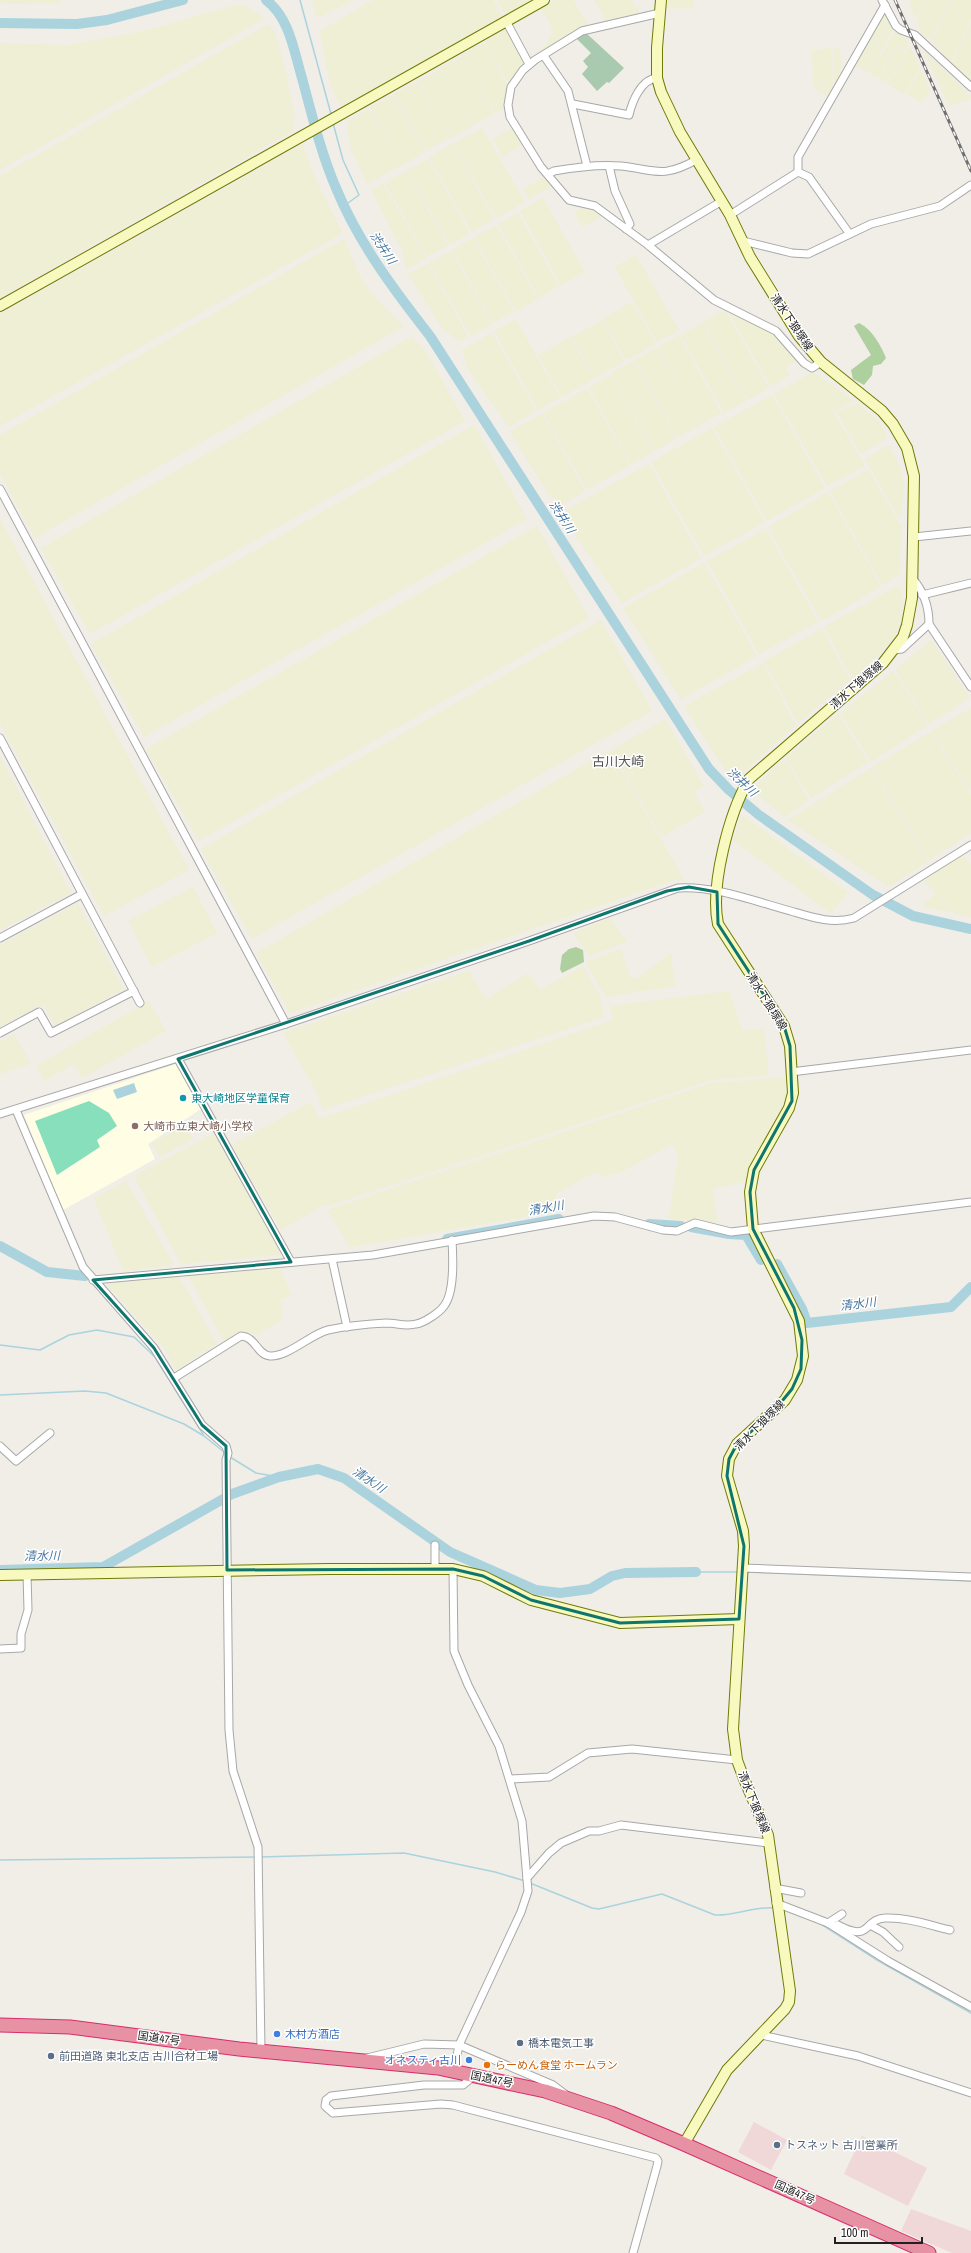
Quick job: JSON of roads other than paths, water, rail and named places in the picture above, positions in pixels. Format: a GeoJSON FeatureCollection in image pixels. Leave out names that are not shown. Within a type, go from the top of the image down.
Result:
{"type":"FeatureCollection","features":[{"type":"Feature","properties":{"kind":"highway","name":"国道47号"},"geometry":{"type":"LineString","coordinates":[[0,2025],[76,2028],[261,2051],[454,2071],[545,2091],[611,2113],[929,2253]]}},
{"type":"Feature","properties":{"kind":"main road"},"geometry":{"type":"LineString","coordinates":[[0,306],[544,0]]}},
{"type":"Feature","properties":{"kind":"main road","name":"清水下狼塚線"},"geometry":{"type":"LineString","coordinates":[[661,0],[658,78],[671,114],[730,215],[750,257],[799,336],[821,362],[882,412],[902,437],[912,462],[914,476],[913,579],[907,626],[903,637],[883,662],[756,771],[749,779],[740,798],[720,863],[716,914],[718,924],[784,1026],[790,1046],[792,1101],[751,1179],[750,1192],[753,1229],[799,1321],[803,1356],[797,1380],[785,1400],[737,1444],[729,1459],[727,1476],[743,1531],[744,1546],[732,1720],[737,1760],[749,1795],[768,1835],[776,1907],[784,1942],[790,1991],[789,2002],[785,2009],[727,2070],[684,2144]]}},
{"type":"Feature","properties":{"kind":"main road"},"geometry":{"type":"LineString","coordinates":[[0,1575],[227,1570],[453,1569],[483,1576],[531,1600],[620,1622],[739,1619]]}},
{"type":"Feature","properties":{"kind":"street"},"geometry":{"type":"LineString","coordinates":[[884,2],[896,26],[901,30],[915,34],[971,86]]}},
{"type":"Feature","properties":{"kind":"street"},"geometry":{"type":"LineString","coordinates":[[798,172],[798,157],[884,2]]}},
{"type":"Feature","properties":{"kind":"street"},"geometry":{"type":"LineString","coordinates":[[660,14],[582,31],[529,64],[516,79],[512,87],[508,105],[510,117],[524,142],[569,200],[595,206],[648,245],[714,300],[776,331],[804,363],[812,368],[821,362]]}},
{"type":"Feature","properties":{"kind":"street"},"geometry":{"type":"LineString","coordinates":[[506,21],[529,64]]}},
{"type":"Feature","properties":{"kind":"street"},"geometry":{"type":"LineString","coordinates":[[544,56],[564,83],[572,104],[587,166]]}},
{"type":"Feature","properties":{"kind":"street"},"geometry":{"type":"LineString","coordinates":[[572,104],[629,115],[635,96],[651,79],[658,78]]}},
{"type":"Feature","properties":{"kind":"street"},"geometry":{"type":"LineString","coordinates":[[548,174],[554,171],[587,166],[609,166],[662,172],[686,166],[698,159]]}},
{"type":"Feature","properties":{"kind":"street"},"geometry":{"type":"LineString","coordinates":[[609,166],[615,190],[630,224],[626,229]]}},
{"type":"Feature","properties":{"kind":"street"},"geometry":{"type":"LineString","coordinates":[[730,215],[798,172]]}},
{"type":"Feature","properties":{"kind":"street"},"geometry":{"type":"LineString","coordinates":[[798,172],[809,177],[848,233]]}},
{"type":"Feature","properties":{"kind":"street"},"geometry":{"type":"LineString","coordinates":[[743,241],[792,253],[808,254],[848,233],[883,220],[940,206],[971,185]]}},
{"type":"Feature","properties":{"kind":"street"},"geometry":{"type":"LineString","coordinates":[[648,245],[722,201]]}},
{"type":"Feature","properties":{"kind":"street"},"geometry":{"type":"LineString","coordinates":[[0,489],[286,1024]]}},
{"type":"Feature","properties":{"kind":"street"},"geometry":{"type":"LineString","coordinates":[[914,537],[971,531]]}},
{"type":"Feature","properties":{"kind":"street"},"geometry":{"type":"LineString","coordinates":[[913,579],[928,606],[929,624],[971,687]]}},
{"type":"Feature","properties":{"kind":"street"},"geometry":{"type":"LineString","coordinates":[[922,595],[971,583]]}},
{"type":"Feature","properties":{"kind":"street"},"geometry":{"type":"LineString","coordinates":[[894,650],[902,648],[929,624]]}},
{"type":"Feature","properties":{"kind":"street"},"geometry":{"type":"LineString","coordinates":[[0,738],[140,1003]]}},
{"type":"Feature","properties":{"kind":"street"},"geometry":{"type":"LineString","coordinates":[[0,1114],[286,1024],[536,939],[667,891],[689,887],[717,892],[824,920],[846,920],[854,918],[971,845]]}},
{"type":"Feature","properties":{"kind":"street"},"geometry":{"type":"LineString","coordinates":[[0,938],[82,894]]}},
{"type":"Feature","properties":{"kind":"street"},"geometry":{"type":"LineString","coordinates":[[0,1033],[39,1012],[51,1033],[134,991]]}},
{"type":"Feature","properties":{"kind":"street"},"geometry":{"type":"LineString","coordinates":[[791,1072],[971,1050]]}},
{"type":"Feature","properties":{"kind":"street"},"geometry":{"type":"LineString","coordinates":[[178,1059],[291,1262]]}},
{"type":"Feature","properties":{"kind":"street"},"geometry":{"type":"LineString","coordinates":[[16,1110],[83,1266],[93,1280],[154,1348],[202,1425],[226,1446],[229,1730],[233,1771],[258,1847],[261,2051]]}},
{"type":"Feature","properties":{"kind":"street"},"geometry":{"type":"LineString","coordinates":[[93,1280],[373,1255],[594,1216],[615,1218],[677,1231],[695,1223],[731,1232],[971,1202]]}},
{"type":"Feature","properties":{"kind":"street"},"geometry":{"type":"LineString","coordinates":[[174,1378],[241,1336],[251,1338],[264,1354],[272,1356],[295,1347],[322,1332],[347,1327],[387,1323],[416,1325],[444,1307],[453,1275],[452,1240]]}},
{"type":"Feature","properties":{"kind":"street"},"geometry":{"type":"LineString","coordinates":[[332,1259],[347,1327]]}},
{"type":"Feature","properties":{"kind":"street"},"geometry":{"type":"LineString","coordinates":[[0,1446],[16,1460],[50,1433]]}},
{"type":"Feature","properties":{"kind":"street"},"geometry":{"type":"LineString","coordinates":[[435,1545],[435,1569]]}},
{"type":"Feature","properties":{"kind":"street"},"geometry":{"type":"LineString","coordinates":[[453,1569],[454,1651],[468,1685],[499,1746],[511,1779],[522,1821],[528,1880],[528,1891],[521,1912],[458,2045],[454,2071]]}},
{"type":"Feature","properties":{"kind":"street"},"geometry":{"type":"LineString","coordinates":[[743,1571],[971,1577]]}},
{"type":"Feature","properties":{"kind":"street"},"geometry":{"type":"LineString","coordinates":[[0,1649],[21,1648],[21,1634],[28,1610],[27,1574]]}},
{"type":"Feature","properties":{"kind":"street"},"geometry":{"type":"LineString","coordinates":[[511,1779],[549,1777],[588,1753],[632,1749],[737,1760]]}},
{"type":"Feature","properties":{"kind":"street"},"geometry":{"type":"LineString","coordinates":[[528,1880],[549,1853],[561,1844],[589,1831],[599,1831],[622,1825],[768,1843]]}},
{"type":"Feature","properties":{"kind":"street"},"geometry":{"type":"LineString","coordinates":[[774,1888],[801,1894]]}},
{"type":"Feature","properties":{"kind":"street"},"geometry":{"type":"LineString","coordinates":[[776,1907],[859,1932],[865,1931],[877,1920],[886,1918],[903,1919],[950,1930]]}},
{"type":"Feature","properties":{"kind":"street"},"geometry":{"type":"LineString","coordinates":[[828,1922],[842,1914]]}},
{"type":"Feature","properties":{"kind":"street"},"geometry":{"type":"LineString","coordinates":[[828,1922],[888,1961],[971,2007]]}},
{"type":"Feature","properties":{"kind":"street"},"geometry":{"type":"LineString","coordinates":[[870,1925],[883,1932],[900,1947]]}},
{"type":"Feature","properties":{"kind":"street"},"geometry":{"type":"LineString","coordinates":[[761,2035],[858,2056],[971,2093]]}},
{"type":"Feature","properties":{"kind":"street"},"geometry":{"type":"LineString","coordinates":[[359,2060],[424,2044],[458,2045],[553,2085],[573,2101]]}},
{"type":"Feature","properties":{"kind":"street"},"geometry":{"type":"LineString","coordinates":[[476,2075],[463,2084],[424,2085],[331,2096],[326,2100],[325,2106],[333,2113],[441,2104],[453,2105],[656,2158],[658,2161],[657,2166],[633,2253]]}},
{"type":"Feature","properties":{"kind":"water"},"geometry":{"type":"Polygon","coordinates":[[[134,1083],[137,1092],[117,1099],[113,1090],[134,1083]]]}},
{"type":"Feature","properties":{"kind":"waterway","name":"渋井川"},"geometry":{"type":"LineString","coordinates":[[0,23],[77,24],[107,20],[183,0]]}},
{"type":"Feature","properties":{"kind":"waterway","name":"渋井川"},"geometry":{"type":"LineString","coordinates":[[266,0],[281,16],[290,36],[326,161],[336,188],[355,227],[390,283],[430,336],[709,769],[729,790],[759,815],[873,895],[913,916],[971,929]]}},
{"type":"Feature","properties":{"kind":"waterway"},"geometry":{"type":"LineString","coordinates":[[300,0],[331,114]]}},
{"type":"Feature","properties":{"kind":"waterway"},"geometry":{"type":"LineString","coordinates":[[333,123],[343,160],[359,195],[344,206]]}},
{"type":"Feature","properties":{"kind":"waterway","name":"清水川"},"geometry":{"type":"LineString","coordinates":[[447,1239],[559,1219]]}},
{"type":"Feature","properties":{"kind":"waterway","name":"清水川"},"geometry":{"type":"LineString","coordinates":[[649,1224],[681,1226]]}},
{"type":"Feature","properties":{"kind":"waterway","name":"清水川"},"geometry":{"type":"LineString","coordinates":[[691,1227],[729,1234],[746,1235],[761,1260]]}},
{"type":"Feature","properties":{"kind":"waterway","name":"清水川"},"geometry":{"type":"LineString","coordinates":[[0,1246],[47,1272],[85,1276]]}},
{"type":"Feature","properties":{"kind":"waterway","name":"清水川"},"geometry":{"type":"LineString","coordinates":[[777,1264],[802,1309],[807,1323],[951,1307],[971,1287]]}},
{"type":"Feature","properties":{"kind":"waterway"},"geometry":{"type":"LineString","coordinates":[[0,1345],[40,1350],[69,1335],[97,1330],[134,1337],[155,1357],[203,1434]]}},
{"type":"Feature","properties":{"kind":"waterway"},"geometry":{"type":"LineString","coordinates":[[0,1395],[85,1391],[106,1393],[184,1424],[204,1436],[224,1452]]}},
{"type":"Feature","properties":{"kind":"waterway"},"geometry":{"type":"LineString","coordinates":[[230,1457],[256,1473],[279,1477]]}},
{"type":"Feature","properties":{"kind":"waterway","name":"清水川"},"geometry":{"type":"LineString","coordinates":[[0,1570],[103,1567],[232,1494],[279,1477],[318,1469],[344,1478],[450,1552],[536,1590],[560,1593],[590,1589],[612,1576],[625,1573],[696,1572]]}},
{"type":"Feature","properties":{"kind":"waterway"},"geometry":{"type":"LineString","coordinates":[[696,1572],[739,1572]]}},
{"type":"Feature","properties":{"kind":"waterway"},"geometry":{"type":"LineString","coordinates":[[747,1572],[971,1581]]}},
{"type":"Feature","properties":{"kind":"waterway"},"geometry":{"type":"LineString","coordinates":[[260,1857],[404,1853],[495,1872],[525,1881]]}},
{"type":"Feature","properties":{"kind":"waterway"},"geometry":{"type":"LineString","coordinates":[[0,1860],[256,1857]]}},
{"type":"Feature","properties":{"kind":"waterway"},"geometry":{"type":"LineString","coordinates":[[530,1883],[592,1908],[599,1909],[662,1894],[715,1915],[730,1914],[760,1908],[775,1908]]}},
{"type":"Feature","properties":{"kind":"waterway"},"geometry":{"type":"LineString","coordinates":[[821,1924],[877,1960],[971,2013]]}},
{"type":"Feature","properties":{"kind":"railway"},"geometry":{"type":"LineString","coordinates":[[895,0],[971,171]]}},
{"type":"Feature","properties":{"kind":"place","name":"東大崎地区学童保育"},"geometry":{"type":"Point","coordinates":[183,1098]}},
{"type":"Feature","properties":{"kind":"place","name":"大崎市立東大崎小学校"},"geometry":{"type":"Point","coordinates":[135,1126]}},
{"type":"Feature","properties":{"kind":"place","name":"木村方酒店"},"geometry":{"type":"Point","coordinates":[277,2034]}},
{"type":"Feature","properties":{"kind":"place","name":"橋本電気工事"},"geometry":{"type":"Point","coordinates":[520,2043]}},
{"type":"Feature","properties":{"kind":"place","name":"前田道路 東北支店 古川合材工場"},"geometry":{"type":"Point","coordinates":[51,2056]}},
{"type":"Feature","properties":{"kind":"place","name":"オネスティ古川"},"geometry":{"type":"Point","coordinates":[469,2060]}},
{"type":"Feature","properties":{"kind":"place","name":"らーめん食堂 ホームラン"},"geometry":{"type":"Point","coordinates":[487,2065]}},
{"type":"Feature","properties":{"kind":"place","name":"トスネット 古川営業所"},"geometry":{"type":"Point","coordinates":[777,2145]}},
{"type":"Feature","properties":{"kind":"district","name":"古川大崎"},"geometry":{"type":"Point","coordinates":[618,761]}}]}
